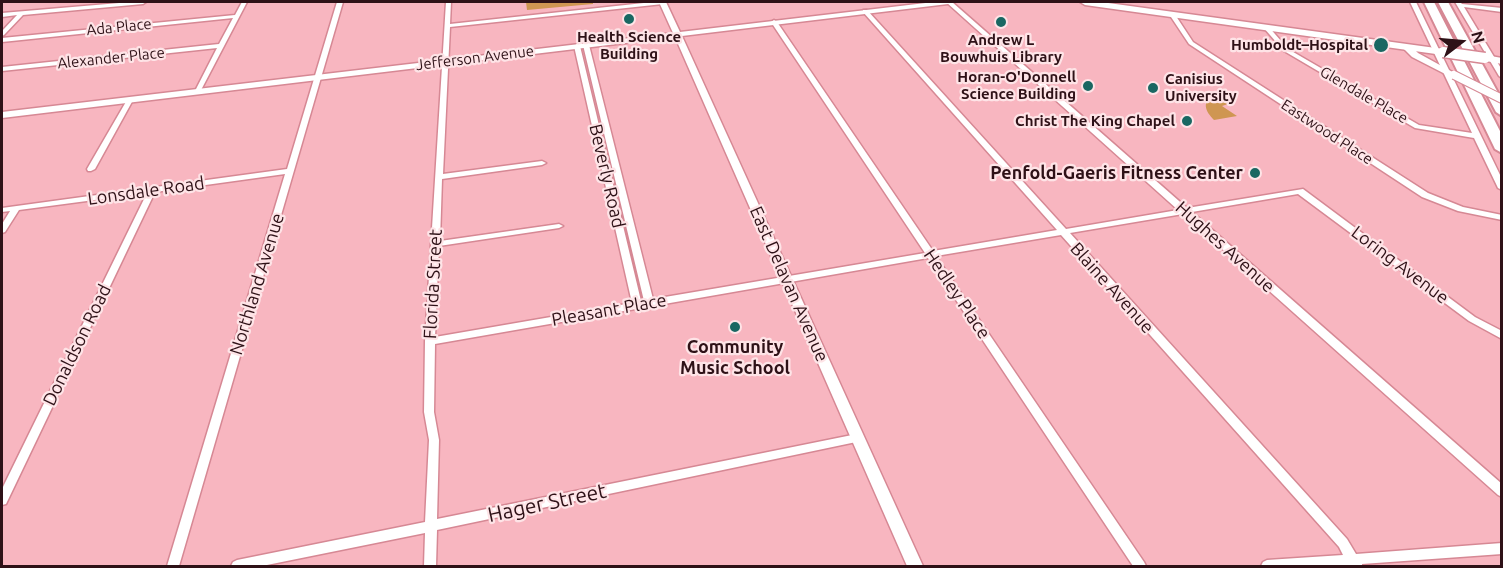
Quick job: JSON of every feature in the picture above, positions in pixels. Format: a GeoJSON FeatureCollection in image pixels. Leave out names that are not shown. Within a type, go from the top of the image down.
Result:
{"type":"FeatureCollection","features":[{"type":"Feature","properties":{"kind":"highway"},"geometry":{"type":"LineString","coordinates":[[1429,2],[1502,149]]}},
{"type":"Feature","properties":{"kind":"highway"},"geometry":{"type":"LineString","coordinates":[[1443,2],[1502,112]]}},
{"type":"Feature","properties":{"kind":"main road"},"geometry":{"type":"LineString","coordinates":[[1085,2],[1492,59]]}},
{"type":"Feature","properties":{"kind":"street"},"geometry":{"type":"LineString","coordinates":[[2,15],[143,2]]}},
{"type":"Feature","properties":{"kind":"street"},"geometry":{"type":"LineString","coordinates":[[198,91],[244,2]]}},
{"type":"Feature","properties":{"kind":"street","name":"Northland Avenue"},"geometry":{"type":"LineString","coordinates":[[173,567],[340,2]]}},
{"type":"Feature","properties":{"kind":"street","name":"Florida Street"},"geometry":{"type":"LineString","coordinates":[[430,567],[434,440],[429,412],[430,341],[448,2]]}},
{"type":"Feature","properties":{"kind":"street"},"geometry":{"type":"LineString","coordinates":[[447,26],[663,2]]}},
{"type":"Feature","properties":{"kind":"street","name":"East Delavan Avenue"},"geometry":{"type":"LineString","coordinates":[[663,2],[915,567]]}},
{"type":"Feature","properties":{"kind":"street","name":"Jefferson Avenue"},"geometry":{"type":"LineString","coordinates":[[2,115],[948,2]]}},
{"type":"Feature","properties":{"kind":"street","name":"Hughes Avenue"},"geometry":{"type":"LineString","coordinates":[[948,2],[1502,492]]}},
{"type":"Feature","properties":{"kind":"street"},"geometry":{"type":"LineString","coordinates":[[1413,2],[1439,52],[1443,70],[1502,188]]}},
{"type":"Feature","properties":{"kind":"street"},"geometry":{"type":"LineString","coordinates":[[1459,3],[1502,10]]}},
{"type":"Feature","properties":{"kind":"street"},"geometry":{"type":"LineString","coordinates":[[1459,3],[1502,76]]}},
{"type":"Feature","properties":{"kind":"street","name":"Blaine Avenue"},"geometry":{"type":"LineString","coordinates":[[865,11],[1343,543],[1354,562]]}},
{"type":"Feature","properties":{"kind":"street"},"geometry":{"type":"LineString","coordinates":[[2,34],[22,13]]}},
{"type":"Feature","properties":{"kind":"street","name":"Eastwood Place"},"geometry":{"type":"LineString","coordinates":[[1172,14],[1191,43],[1425,195],[1447,205],[1502,218]]}},
{"type":"Feature","properties":{"kind":"street","name":"Ada Place"},"geometry":{"type":"LineString","coordinates":[[2,40],[237,16]]}},
{"type":"Feature","properties":{"kind":"street","name":"Hedley Place"},"geometry":{"type":"LineString","coordinates":[[774,22],[1140,567]]}},
{"type":"Feature","properties":{"kind":"street","name":"Glendale Place"},"geometry":{"type":"LineString","coordinates":[[1266,27],[1286,50],[1418,126],[1476,136]]}},
{"type":"Feature","properties":{"kind":"street","name":"Beverly Road"},"geometry":{"type":"LineString","coordinates":[[582,45],[602,110],[649,303]]}},
{"type":"Feature","properties":{"kind":"street","name":"Beverly Road"},"geometry":{"type":"LineString","coordinates":[[582,45],[592,112],[638,305]]}},
{"type":"Feature","properties":{"kind":"street","name":"Alexander Place"},"geometry":{"type":"LineString","coordinates":[[2,69],[221,46]]}},
{"type":"Feature","properties":{"kind":"street"},"geometry":{"type":"LineString","coordinates":[[1407,47],[1415,55],[1502,99]]}},
{"type":"Feature","properties":{"kind":"street"},"geometry":{"type":"LineString","coordinates":[[91,169],[130,100]]}},
{"type":"Feature","properties":{"kind":"street"},"geometry":{"type":"LineString","coordinates":[[592,112],[602,110]]}},
{"type":"Feature","properties":{"kind":"street"},"geometry":{"type":"LineString","coordinates":[[440,177],[542,163]]}},
{"type":"Feature","properties":{"kind":"street","name":"Lonsdale Road"},"geometry":{"type":"LineString","coordinates":[[2,210],[291,171]]}},
{"type":"Feature","properties":{"kind":"street"},"geometry":{"type":"LineString","coordinates":[[611,191],[621,189]]}},
{"type":"Feature","properties":{"kind":"street","name":"Donaldson Road"},"geometry":{"type":"LineString","coordinates":[[2,500],[152,190]]}},
{"type":"Feature","properties":{"kind":"street","name":"Pleasant Place"},"geometry":{"type":"LineString","coordinates":[[430,341],[1300,191]]}},
{"type":"Feature","properties":{"kind":"street","name":"Loring Avenue"},"geometry":{"type":"LineString","coordinates":[[1300,191],[1473,319],[1502,336]]}},
{"type":"Feature","properties":{"kind":"street"},"geometry":{"type":"LineString","coordinates":[[2,230],[16,208]]}},
{"type":"Feature","properties":{"kind":"street"},"geometry":{"type":"LineString","coordinates":[[435,244],[559,226]]}},
{"type":"Feature","properties":{"kind":"street","name":"Hager Street"},"geometry":{"type":"LineString","coordinates":[[237,567],[857,438]]}},
{"type":"Feature","properties":{"kind":"street"},"geometry":{"type":"LineString","coordinates":[[1268,567],[1354,562],[1502,548]]}},
{"type":"Feature","properties":{"kind":"shaded area"},"geometry":{"type":"Polygon","coordinates":[[[526,2],[593,2],[593,4],[527,10],[526,2]]]}},
{"type":"Feature","properties":{"kind":"shaded area"},"geometry":{"type":"Polygon","coordinates":[[[1215,95],[1228,104],[1222,106],[1237,116],[1214,120],[1208,113],[1206,103],[1215,95]]]}},
{"type":"Feature","properties":{"kind":"place","name":"Health Science Building"},"geometry":{"type":"Point","coordinates":[629,19]}},
{"type":"Feature","properties":{"kind":"place","name":"Andrew L Bouwhuis Library"},"geometry":{"type":"Point","coordinates":[1001,22]}},
{"type":"Feature","properties":{"kind":"place","name":"Humboldt–Hospital"},"geometry":{"type":"Point","coordinates":[1381,45]}},
{"type":"Feature","properties":{"kind":"place","name":"Horan-O'Donnell Science Building"},"geometry":{"type":"Point","coordinates":[1088,86]}},
{"type":"Feature","properties":{"kind":"place","name":"Canisius University"},"geometry":{"type":"Point","coordinates":[1153,88]}},
{"type":"Feature","properties":{"kind":"place","name":"Christ The King Chapel"},"geometry":{"type":"Point","coordinates":[1187,121]}},
{"type":"Feature","properties":{"kind":"place","name":"Penfold-Gaeris Fitness Center"},"geometry":{"type":"Point","coordinates":[1255,173]}},
{"type":"Feature","properties":{"kind":"place","name":"Community Music School"},"geometry":{"type":"Point","coordinates":[735,327]}}]}
